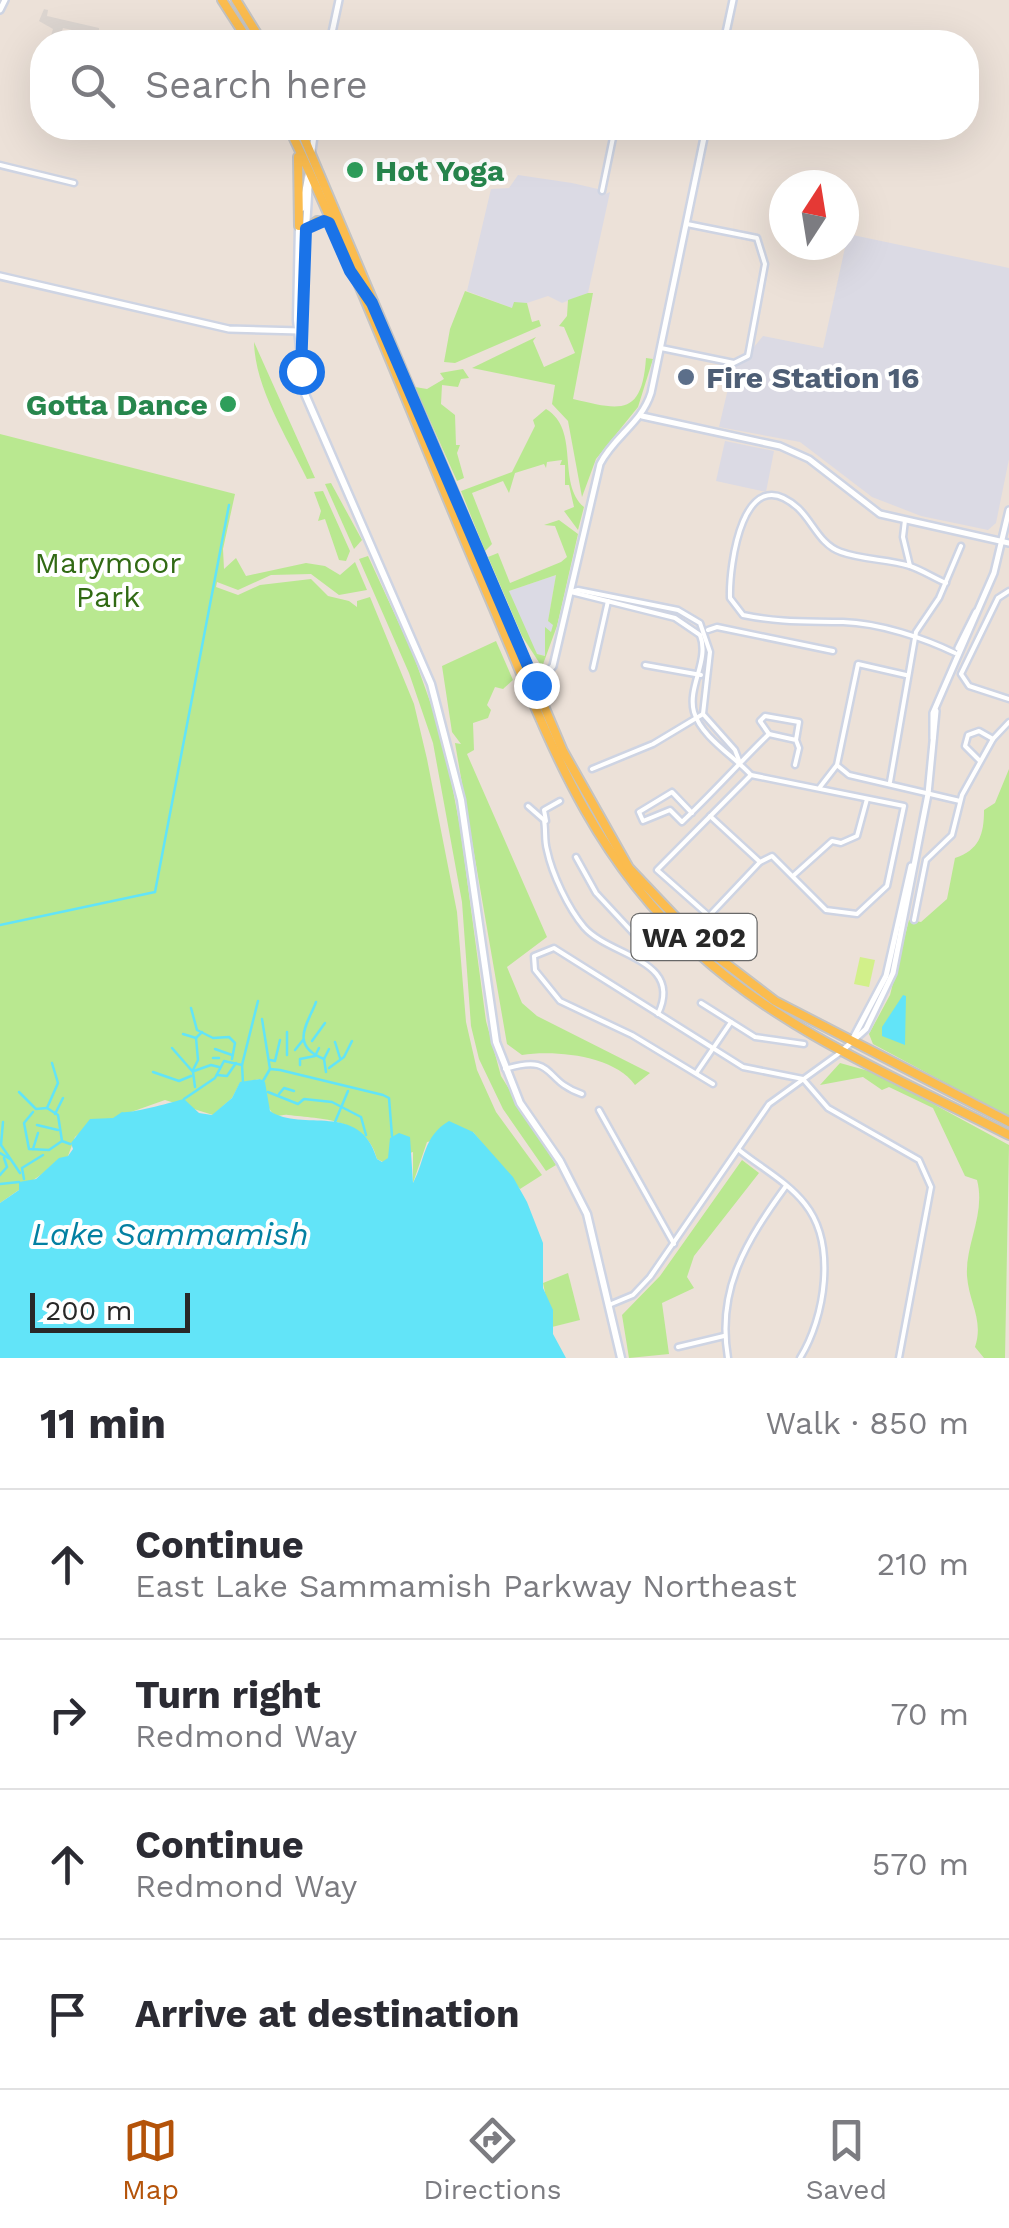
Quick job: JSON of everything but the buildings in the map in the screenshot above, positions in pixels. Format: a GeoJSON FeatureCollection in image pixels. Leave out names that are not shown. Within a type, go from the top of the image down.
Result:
{"type":"FeatureCollection","features":[{"type":"Feature","properties":{"kind":"main road"},"geometry":{"type":"LineString","coordinates":[[222,0],[241,30]]}},
{"type":"Feature","properties":{"kind":"main road"},"geometry":{"type":"LineString","coordinates":[[236,0],[255,30]]}},
{"type":"Feature","properties":{"kind":"main road","name":"WA 202"},"geometry":{"type":"LineString","coordinates":[[294,140],[532,687],[592,809],[629,868],[703,946],[744,978],[847,1046],[1009,1135]]}},
{"type":"Feature","properties":{"kind":"main road","name":"WA 202"},"geometry":{"type":"LineString","coordinates":[[305,140],[532,687]]}},
{"type":"Feature","properties":{"kind":"main road"},"geometry":{"type":"LineString","coordinates":[[296,144],[301,174],[301,373],[311,410],[415,644],[451,752],[496,1042],[520,1103],[576,1188],[621,1358]]}},
{"type":"Feature","properties":{"kind":"main road"},"geometry":{"type":"LineString","coordinates":[[302,228],[311,154]]}},
{"type":"Feature","properties":{"kind":"main road"},"geometry":{"type":"LineString","coordinates":[[302,228],[318,220],[329,223]]}},
{"type":"Feature","properties":{"kind":"main road"},"geometry":{"type":"LineString","coordinates":[[350,271],[372,303]]}},
{"type":"Feature","properties":{"kind":"main road","name":"WA 202"},"geometry":{"type":"LineString","coordinates":[[847,1046],[1009,1122]]}},
{"type":"Feature","properties":{"kind":"street"},"geometry":{"type":"LineString","coordinates":[[0,10],[6,0]]}},
{"type":"Feature","properties":{"kind":"street"},"geometry":{"type":"LineString","coordinates":[[333,30],[339,0]]}},
{"type":"Feature","properties":{"kind":"street"},"geometry":{"type":"LineString","coordinates":[[727,30],[733,0]]}},
{"type":"Feature","properties":{"kind":"street"},"geometry":{"type":"LineString","coordinates":[[311,154],[313,140]]}},
{"type":"Feature","properties":{"kind":"street"},"geometry":{"type":"LineString","coordinates":[[602,190],[612,140]]}},
{"type":"Feature","properties":{"kind":"street"},"geometry":{"type":"LineString","coordinates":[[532,687],[554,666],[600,464],[607,450],[642,416],[661,348],[704,140]]}},
{"type":"Feature","properties":{"kind":"street"},"geometry":{"type":"LineString","coordinates":[[0,165],[74,183]]}},
{"type":"Feature","properties":{"kind":"street"},"geometry":{"type":"LineString","coordinates":[[661,348],[740,364],[748,356],[765,264],[757,238],[687,224]]}},
{"type":"Feature","properties":{"kind":"street"},"geometry":{"type":"LineString","coordinates":[[0,276],[229,329],[300,331]]}},
{"type":"Feature","properties":{"kind":"street"},"geometry":{"type":"LineString","coordinates":[[642,416],[796,452],[874,510],[1006,542]]}},
{"type":"Feature","properties":{"kind":"street"},"geometry":{"type":"LineString","coordinates":[[946,583],[910,566],[842,552],[824,541],[794,505],[774,497],[758,499],[744,513],[730,589],[735,610],[762,619],[793,625],[846,622],[957,650]]}},
{"type":"Feature","properties":{"kind":"street"},"geometry":{"type":"LineString","coordinates":[[609,1305],[642,1287],[770,1104],[827,1066],[847,1046],[886,976],[928,794],[936,711],[957,650],[1006,542],[1009,510]]}},
{"type":"Feature","properties":{"kind":"street"},"geometry":{"type":"LineString","coordinates":[[905,520],[903,538],[910,566]]}},
{"type":"Feature","properties":{"kind":"street"},"geometry":{"type":"LineString","coordinates":[[890,782],[914,640],[946,583],[960,546]]}},
{"type":"Feature","properties":{"kind":"street"},"geometry":{"type":"LineString","coordinates":[[571,592],[676,618],[700,635],[703,651],[693,703],[696,718],[751,775],[904,806],[887,886],[865,909],[857,914],[826,910],[772,856],[760,862],[709,916],[657,870],[751,775]]}},
{"type":"Feature","properties":{"kind":"street"},"geometry":{"type":"LineString","coordinates":[[1007,592],[962,668],[962,680],[1009,699]]}},
{"type":"Feature","properties":{"kind":"street"},"geometry":{"type":"LineString","coordinates":[[608,600],[686,613],[706,631],[710,652],[702,714],[735,750],[740,762]]}},
{"type":"Feature","properties":{"kind":"street"},"geometry":{"type":"LineString","coordinates":[[593,668],[608,600]]}},
{"type":"Feature","properties":{"kind":"street"},"geometry":{"type":"LineString","coordinates":[[700,635],[717,627],[833,651]]}},
{"type":"Feature","properties":{"kind":"street"},"geometry":{"type":"LineString","coordinates":[[820,789],[837,764],[858,664],[906,674]]}},
{"type":"Feature","properties":{"kind":"street"},"geometry":{"type":"LineString","coordinates":[[645,665],[706,676]]}},
{"type":"Feature","properties":{"kind":"street"},"geometry":{"type":"LineString","coordinates":[[592,769],[653,744],[702,714]]}},
{"type":"Feature","properties":{"kind":"street"},"geometry":{"type":"LineString","coordinates":[[795,765],[799,722],[764,716],[760,726],[769,734],[796,740]]}},
{"type":"Feature","properties":{"kind":"street"},"geometry":{"type":"LineString","coordinates":[[914,920],[926,860],[952,835],[960,801],[993,740],[1009,722]]}},
{"type":"Feature","properties":{"kind":"street"},"geometry":{"type":"LineString","coordinates":[[981,761],[967,750],[966,738],[979,731],[993,740]]}},
{"type":"Feature","properties":{"kind":"street"},"geometry":{"type":"LineString","coordinates":[[692,813],[672,792],[642,806],[643,821],[670,810],[682,822],[692,813],[740,762],[769,734]]}},
{"type":"Feature","properties":{"kind":"street"},"geometry":{"type":"LineString","coordinates":[[837,764],[849,775],[960,801]]}},
{"type":"Feature","properties":{"kind":"street"},"geometry":{"type":"LineString","coordinates":[[793,876],[832,841],[840,843],[857,836],[868,799]]}},
{"type":"Feature","properties":{"kind":"street"},"geometry":{"type":"LineString","coordinates":[[560,800],[544,810],[550,859],[585,928],[638,956],[662,982],[664,1001],[658,1014]]}},
{"type":"Feature","properties":{"kind":"street"},"geometry":{"type":"LineString","coordinates":[[528,806],[546,824]]}},
{"type":"Feature","properties":{"kind":"street"},"geometry":{"type":"LineString","coordinates":[[710,816],[760,862]]}},
{"type":"Feature","properties":{"kind":"street"},"geometry":{"type":"LineString","coordinates":[[576,857],[596,892],[636,936],[638,956]]}},
{"type":"Feature","properties":{"kind":"street"},"geometry":{"type":"LineString","coordinates":[[713,1084],[632,1035],[560,1001],[544,985],[533,961],[540,950],[554,948],[749,1070],[803,1079],[828,1108],[910,1152],[927,1170],[931,1187],[899,1358]]}},
{"type":"Feature","properties":{"kind":"street"},"geometry":{"type":"LineString","coordinates":[[701,1003],[764,1040],[804,1044]]}},
{"type":"Feature","properties":{"kind":"street"},"geometry":{"type":"LineString","coordinates":[[697,1073],[730,1022]]}},
{"type":"Feature","properties":{"kind":"street"},"geometry":{"type":"LineString","coordinates":[[505,1069],[531,1061],[542,1062],[582,1094]]}},
{"type":"Feature","properties":{"kind":"street"},"geometry":{"type":"LineString","coordinates":[[599,1110],[674,1244]]}},
{"type":"Feature","properties":{"kind":"street"},"geometry":{"type":"LineString","coordinates":[[739,1150],[808,1207],[818,1241],[825,1292],[814,1332],[800,1358]]}},
{"type":"Feature","properties":{"kind":"street"},"geometry":{"type":"LineString","coordinates":[[728,1358],[724,1336],[727,1292],[735,1266],[786,1186]]}},
{"type":"Feature","properties":{"kind":"street"},"geometry":{"type":"LineString","coordinates":[[678,1347],[724,1336]]}},
{"type":"Feature","properties":{"kind":"shaded area"},"geometry":{"type":"Polygon","coordinates":[[[44,9],[48,10],[47,16],[99,30],[53,30],[39,21],[44,9]]]}},
{"type":"Feature","properties":{"kind":"shaded area"},"geometry":{"type":"Polygon","coordinates":[[[518,175],[598,189],[603,195],[610,192],[588,293],[562,303],[548,296],[512,308],[467,291],[491,189],[509,188],[518,175]]]}},
{"type":"Feature","properties":{"kind":"shaded area"},"geometry":{"type":"Polygon","coordinates":[[[859,236],[1009,268],[1009,459],[996,523],[988,530],[921,516],[872,497],[800,442],[719,427],[734,363],[741,363],[763,336],[823,348],[842,260],[859,260],[859,236]]]}},
{"type":"Feature","properties":{"kind":"shaded area"},"geometry":{"type":"Polygon","coordinates":[[[725,441],[774,451],[766,492],[716,481],[725,441]]]}},
{"type":"Feature","properties":{"kind":"shaded area"},"geometry":{"type":"Polygon","coordinates":[[[556,575],[548,621],[554,624],[551,633],[545,629],[546,656],[537,654],[526,637],[509,591],[556,575]]]}},
{"type":"Feature","properties":{"kind":"green space"},"geometry":{"type":"Polygon","coordinates":[[[465,291],[512,308],[514,302],[527,303],[532,322],[539,320],[541,326],[455,363],[444,362],[450,329],[465,291]]]}},
{"type":"Feature","properties":{"kind":"green space"},"geometry":{"type":"Polygon","coordinates":[[[593,293],[573,399],[604,406],[626,405],[640,391],[646,358],[653,359],[638,407],[596,459],[582,497],[568,421],[552,404],[555,385],[472,368],[536,337],[533,341],[544,367],[575,353],[564,327],[559,326],[567,316],[568,300],[593,293]]]}},
{"type":"Feature","properties":{"kind":"green space"},"geometry":{"type":"Polygon","coordinates":[[[254,342],[315,478],[307,479],[273,412],[260,377],[254,342]]]}},
{"type":"Feature","properties":{"kind":"green space"},"geometry":{"type":"Polygon","coordinates":[[[463,369],[469,378],[461,379],[458,387],[442,385],[441,404],[455,415],[456,445],[460,445],[457,453],[464,478],[457,481],[415,387],[427,389],[444,379],[440,373],[463,369]]]}},
{"type":"Feature","properties":{"kind":"green space"},"geometry":{"type":"Polygon","coordinates":[[[546,409],[563,430],[571,485],[584,507],[578,530],[564,511],[574,507],[569,485],[565,485],[565,465],[560,465],[562,460],[547,462],[546,468],[544,464],[515,473],[509,493],[503,481],[472,493],[492,544],[485,551],[461,491],[512,472],[535,426],[533,420],[546,409]]]}},
{"type":"Feature","properties":{"kind":"green space","name":"Marymoor Park"},"geometry":{"type":"Polygon","coordinates":[[[0,434],[235,494],[223,549],[224,569],[236,558],[246,576],[306,563],[325,566],[340,575],[355,562],[367,590],[339,595],[311,574],[271,575],[238,590],[217,582],[216,587],[238,595],[260,585],[311,579],[328,596],[357,607],[357,601],[370,597],[414,704],[427,759],[457,912],[466,1022],[477,1070],[496,1112],[542,1175],[520,1189],[473,1132],[427,1142],[413,1183],[413,1152],[383,1162],[377,1159],[364,1135],[353,1128],[328,1120],[276,1115],[269,1107],[260,1079],[240,1083],[232,1098],[213,1115],[165,1100],[86,1128],[75,1137],[68,1156],[0,1203],[0,434]]]}},
{"type":"Feature","properties":{"kind":"green space"},"geometry":{"type":"Polygon","coordinates":[[[331,483],[362,540],[354,549],[325,484],[331,483]]]}},
{"type":"Feature","properties":{"kind":"green space"},"geometry":{"type":"Polygon","coordinates":[[[323,491],[350,551],[346,561],[339,560],[325,519],[318,521],[321,511],[314,492],[323,491]]]}},
{"type":"Feature","properties":{"kind":"green space"},"geometry":{"type":"Polygon","coordinates":[[[559,520],[578,534],[557,626],[542,667],[522,636],[488,557],[498,553],[510,583],[561,562],[567,557],[555,526],[544,525],[559,520]],[[556,575],[509,591],[537,654],[545,656],[545,627],[551,632],[553,625],[548,621],[556,575]]]}},
{"type":"Feature","properties":{"kind":"green space"},"geometry":{"type":"Polygon","coordinates":[[[368,556],[413,654],[443,738],[460,827],[486,1021],[501,1076],[556,1165],[546,1171],[503,1109],[479,1059],[471,1026],[462,902],[433,743],[409,673],[359,559],[368,556]]]}},
{"type":"Feature","properties":{"kind":"green space"},"geometry":{"type":"Polygon","coordinates":[[[496,641],[513,680],[503,689],[495,687],[487,705],[491,710],[488,718],[473,723],[474,750],[467,754],[547,937],[507,967],[522,1003],[537,1016],[650,1073],[635,1085],[613,1067],[598,1061],[566,1054],[522,1055],[507,1044],[455,743],[461,744],[452,732],[442,666],[496,641]]]}},
{"type":"Feature","properties":{"kind":"green space"},"geometry":{"type":"Polygon","coordinates":[[[1009,769],[1009,1117],[873,1044],[869,1034],[890,995],[909,920],[921,922],[947,899],[955,858],[970,851],[979,840],[984,810],[995,803],[1009,769]]]}},
{"type":"Feature","properties":{"kind":"green space"},"geometry":{"type":"Polygon","coordinates":[[[860,957],[875,960],[869,987],[854,984],[860,957]]]}},
{"type":"Feature","properties":{"kind":"green space"},"geometry":{"type":"Polygon","coordinates":[[[840,1063],[876,1073],[1009,1145],[1005,1358],[984,1358],[975,1347],[977,1320],[967,1264],[979,1205],[977,1180],[965,1176],[933,1108],[889,1087],[882,1090],[863,1077],[820,1085],[840,1063]]]}},
{"type":"Feature","properties":{"kind":"green space"},"geometry":{"type":"Polygon","coordinates":[[[742,1160],[759,1173],[694,1256],[687,1277],[694,1288],[662,1303],[669,1354],[629,1358],[622,1315],[660,1276],[742,1160]]]}},
{"type":"Feature","properties":{"kind":"green space"},"geometry":{"type":"Polygon","coordinates":[[[568,1273],[580,1320],[552,1327],[543,1283],[568,1273]]]}},
{"type":"Feature","properties":{"kind":"water"},"geometry":{"type":"Polygon","coordinates":[[[903,995],[905,1045],[882,1036],[882,1027],[903,995]]]}},
{"type":"Feature","properties":{"kind":"water","name":"Lake Sammamish"},"geometry":{"type":"Polygon","coordinates":[[[240,1082],[265,1082],[270,1111],[283,1117],[329,1121],[358,1130],[382,1162],[388,1158],[390,1138],[399,1133],[410,1137],[413,1183],[429,1141],[440,1127],[449,1121],[473,1132],[513,1177],[527,1202],[543,1243],[543,1288],[553,1310],[553,1334],[566,1358],[0,1358],[0,1203],[19,1190],[19,1182],[36,1179],[59,1158],[68,1156],[73,1149],[71,1143],[90,1119],[113,1118],[122,1112],[184,1099],[199,1113],[212,1115],[232,1098],[240,1082]]]}},
{"type":"Feature","properties":{"kind":"waterway"},"geometry":{"type":"LineString","coordinates":[[0,925],[155,892],[229,505]]}},
{"type":"Feature","properties":{"kind":"waterway"},"geometry":{"type":"LineString","coordinates":[[242,1065],[258,1001]]}},
{"type":"Feature","properties":{"kind":"waterway"},"geometry":{"type":"LineString","coordinates":[[316,1002],[304,1040],[313,1053],[324,1059],[326,1072]]}},
{"type":"Feature","properties":{"kind":"waterway"},"geometry":{"type":"LineString","coordinates":[[191,1008],[197,1030],[213,1038],[229,1037],[235,1043],[232,1059]]}},
{"type":"Feature","properties":{"kind":"waterway"},"geometry":{"type":"LineString","coordinates":[[262,1019],[270,1069]]}},
{"type":"Feature","properties":{"kind":"waterway"},"geometry":{"type":"LineString","coordinates":[[312,1041],[325,1023]]}},
{"type":"Feature","properties":{"kind":"waterway"},"geometry":{"type":"LineString","coordinates":[[183,1034],[196,1038],[202,1032]]}},
{"type":"Feature","properties":{"kind":"waterway"},"geometry":{"type":"LineString","coordinates":[[287,1032],[287,1055]]}},
{"type":"Feature","properties":{"kind":"waterway"},"geometry":{"type":"LineString","coordinates":[[193,1070],[198,1060],[196,1038]]}},
{"type":"Feature","properties":{"kind":"waterway"},"geometry":{"type":"LineString","coordinates":[[270,1060],[275,1061],[280,1040]]}},
{"type":"Feature","properties":{"kind":"waterway"},"geometry":{"type":"LineString","coordinates":[[295,1050],[303,1040]]}},
{"type":"Feature","properties":{"kind":"waterway"},"geometry":{"type":"LineString","coordinates":[[329,1068],[344,1057],[352,1041]]}},
{"type":"Feature","properties":{"kind":"waterway"},"geometry":{"type":"LineString","coordinates":[[335,1042],[340,1058]]}},
{"type":"Feature","properties":{"kind":"waterway"},"geometry":{"type":"LineString","coordinates":[[172,1048],[193,1072],[195,1087]]}},
{"type":"Feature","properties":{"kind":"waterway"},"geometry":{"type":"LineString","coordinates":[[300,1065],[300,1059],[315,1056],[319,1048]]}},
{"type":"Feature","properties":{"kind":"waterway"},"geometry":{"type":"LineString","coordinates":[[215,1049],[232,1055]]}},
{"type":"Feature","properties":{"kind":"waterway"},"geometry":{"type":"LineString","coordinates":[[324,1059],[329,1049]]}},
{"type":"Feature","properties":{"kind":"waterway"},"geometry":{"type":"LineString","coordinates":[[213,1058],[219,1058]]}},
{"type":"Feature","properties":{"kind":"waterway"},"geometry":{"type":"LineString","coordinates":[[184,1099],[215,1078],[224,1061],[242,1065],[243,1083]]}},
{"type":"Feature","properties":{"kind":"waterway"},"geometry":{"type":"LineString","coordinates":[[52,1063],[58,1083],[47,1108],[58,1115],[62,1141],[70,1144]]}},
{"type":"Feature","properties":{"kind":"waterway"},"geometry":{"type":"LineString","coordinates":[[217,1075],[227,1076],[236,1063]]}},
{"type":"Feature","properties":{"kind":"waterway"},"geometry":{"type":"LineString","coordinates":[[194,1071],[211,1065],[219,1067]]}},
{"type":"Feature","properties":{"kind":"waterway"},"geometry":{"type":"LineString","coordinates":[[263,1081],[270,1069],[280,1070],[383,1095],[389,1098],[392,1136]]}},
{"type":"Feature","properties":{"kind":"waterway"},"geometry":{"type":"LineString","coordinates":[[153,1072],[179,1081],[191,1076]]}},
{"type":"Feature","properties":{"kind":"waterway"},"geometry":{"type":"LineString","coordinates":[[279,1094],[284,1088],[294,1091]]}},
{"type":"Feature","properties":{"kind":"waterway"},"geometry":{"type":"LineString","coordinates":[[335,1122],[348,1091]]}},
{"type":"Feature","properties":{"kind":"waterway"},"geometry":{"type":"LineString","coordinates":[[19,1092],[36,1109],[47,1108]]}},
{"type":"Feature","properties":{"kind":"waterway"},"geometry":{"type":"LineString","coordinates":[[268,1092],[298,1104],[304,1099],[332,1102],[361,1117],[366,1135]]}},
{"type":"Feature","properties":{"kind":"waterway"},"geometry":{"type":"LineString","coordinates":[[55,1114],[63,1098]]}},
{"type":"Feature","properties":{"kind":"waterway"},"geometry":{"type":"LineString","coordinates":[[33,1112],[24,1123],[29,1149],[49,1150],[62,1141]]}},
{"type":"Feature","properties":{"kind":"waterway"},"geometry":{"type":"LineString","coordinates":[[3,1122],[1,1145],[20,1173]]}},
{"type":"Feature","properties":{"kind":"waterway"},"geometry":{"type":"LineString","coordinates":[[37,1125],[58,1130]]}},
{"type":"Feature","properties":{"kind":"waterway"},"geometry":{"type":"LineString","coordinates":[[33,1149],[38,1133]]}},
{"type":"Feature","properties":{"kind":"waterway"},"geometry":{"type":"LineString","coordinates":[[0,1153],[10,1159]]}},
{"type":"Feature","properties":{"kind":"waterway"},"geometry":{"type":"LineString","coordinates":[[24,1179],[22,1168],[43,1155]]}},
{"type":"Feature","properties":{"kind":"waterway"},"geometry":{"type":"LineString","coordinates":[[0,1175],[7,1167],[4,1158]]}},
{"type":"Feature","properties":{"kind":"waterway"},"geometry":{"type":"LineString","coordinates":[[0,1184],[19,1182]]}},
{"type":"Feature","properties":{"kind":"place","name":"Hot Yoga"},"geometry":{"type":"Point","coordinates":[355,170]}},
{"type":"Feature","properties":{"kind":"place","name":"Fire Station 16"},"geometry":{"type":"Point","coordinates":[686,377]}},
{"type":"Feature","properties":{"kind":"place","name":"Gotta Dance"},"geometry":{"type":"Point","coordinates":[228,404]}},
{"type":"Feature","properties":{"kind":"route"},"geometry":{"type":"LineString","coordinates":[[301,371],[306,229],[318,220],[329,223],[350,271],[372,303],[536,685]]}}]}
